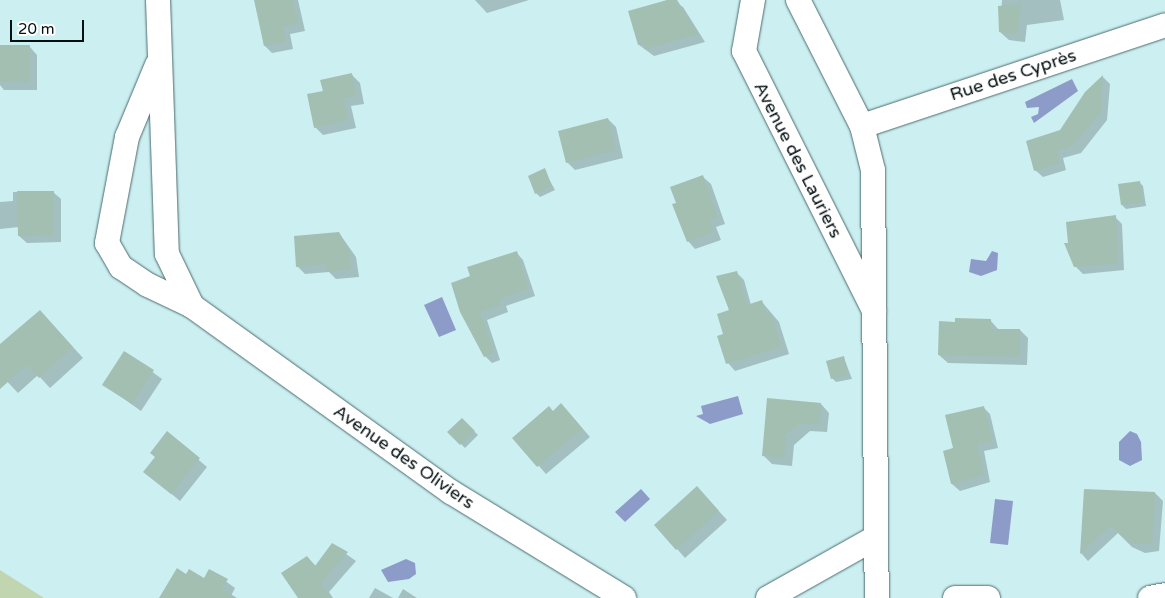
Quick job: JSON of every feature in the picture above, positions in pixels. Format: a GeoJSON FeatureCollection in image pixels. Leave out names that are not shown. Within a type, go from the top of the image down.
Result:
{"type":"FeatureCollection","features":[{"type":"Feature","properties":{"kind":"street","name":"Avenue des Oliviers"},"geometry":{"type":"LineString","coordinates":[[158,0],[167,254],[192,306]]}},
{"type":"Feature","properties":{"kind":"street","name":"Avenue des Lauriers"},"geometry":{"type":"LineString","coordinates":[[753,0],[744,51],[876,315]]}},
{"type":"Feature","properties":{"kind":"street","name":"Avenue des Lauriers"},"geometry":{"type":"LineString","coordinates":[[798,0],[862,126],[873,170],[876,315],[877,598]]}},
{"type":"Feature","properties":{"kind":"street","name":"Rue des Cyprès"},"geometry":{"type":"LineString","coordinates":[[862,126],[1165,24]]}},
{"type":"Feature","properties":{"kind":"street","name":"Avenue des Oliviers"},"geometry":{"type":"LineString","coordinates":[[159,59],[127,137],[107,243],[121,267],[148,285],[192,306],[451,492],[624,598]]}},
{"type":"Feature","properties":{"kind":"street"},"geometry":{"type":"LineString","coordinates":[[768,598],[876,538]]}},
{"type":"Feature","properties":{"kind":"street"},"geometry":{"type":"LineString","coordinates":[[1150,598],[1165,595]]}},
{"type":"Feature","properties":{"kind":"street"},"geometry":{"type":"LineString","coordinates":[[955,598],[988,598]]}},
{"type":"Feature","properties":{"kind":"green space"},"geometry":{"type":"Polygon","coordinates":[[[0,570],[44,598],[0,598],[0,570]]]}},
{"type":"Feature","properties":{"kind":"water"},"geometry":{"type":"Polygon","coordinates":[[[1072,79],[1078,91],[1034,123],[1031,117],[1038,114],[1039,107],[1027,108],[1025,102],[1072,79]]]}},
{"type":"Feature","properties":{"kind":"water"},"geometry":{"type":"Polygon","coordinates":[[[992,251],[998,253],[997,270],[981,276],[969,272],[971,259],[986,261],[992,251]]]}},
{"type":"Feature","properties":{"kind":"water"},"geometry":{"type":"Polygon","coordinates":[[[442,297],[456,330],[439,337],[424,305],[442,297]]]}},
{"type":"Feature","properties":{"kind":"water"},"geometry":{"type":"Polygon","coordinates":[[[738,396],[743,414],[710,424],[696,416],[703,414],[701,406],[738,396]]]}},
{"type":"Feature","properties":{"kind":"water"},"geometry":{"type":"Polygon","coordinates":[[[1130,431],[1137,434],[1141,442],[1142,460],[1130,466],[1119,460],[1119,442],[1130,431]]]}},
{"type":"Feature","properties":{"kind":"water"},"geometry":{"type":"Polygon","coordinates":[[[641,489],[650,499],[625,522],[615,512],[641,489]]]}},
{"type":"Feature","properties":{"kind":"water"},"geometry":{"type":"Polygon","coordinates":[[[995,499],[1013,501],[1008,545],[990,543],[995,499]]]}},
{"type":"Feature","properties":{"kind":"water"},"geometry":{"type":"Polygon","coordinates":[[[406,559],[415,563],[416,574],[409,579],[388,582],[381,570],[406,559]]]}},
{"type":"Feature","properties":{"kind":"building"},"geometry":{"type":"Polygon","coordinates":[[[254,0],[292,0],[298,23],[283,27],[286,41],[264,46],[254,0]]]}},
{"type":"Feature","properties":{"kind":"building"},"geometry":{"type":"Polygon","coordinates":[[[667,0],[677,0],[699,34],[645,49],[644,44],[638,45],[628,11],[667,0]]]}},
{"type":"Feature","properties":{"kind":"building"},"geometry":{"type":"Polygon","coordinates":[[[1021,4],[1017,34],[999,32],[998,6],[1021,4]]]}},
{"type":"Feature","properties":{"kind":"building"},"geometry":{"type":"Polygon","coordinates":[[[0,45],[30,45],[29,82],[0,82],[0,45]]]}},
{"type":"Feature","properties":{"kind":"building"},"geometry":{"type":"Polygon","coordinates":[[[352,73],[356,96],[344,98],[348,120],[314,128],[307,94],[323,91],[320,80],[352,73]]]}},
{"type":"Feature","properties":{"kind":"building"},"geometry":{"type":"Polygon","coordinates":[[[1103,75],[1100,113],[1074,145],[1057,151],[1060,163],[1034,171],[1026,141],[1060,130],[1085,92],[1103,75]]]}},
{"type":"Feature","properties":{"kind":"building"},"geometry":{"type":"Polygon","coordinates":[[[608,118],[616,150],[566,163],[558,131],[608,118]]]}},
{"type":"Feature","properties":{"kind":"building"},"geometry":{"type":"Polygon","coordinates":[[[545,168],[552,186],[535,194],[528,176],[545,168]]]}},
{"type":"Feature","properties":{"kind":"building"},"geometry":{"type":"Polygon","coordinates":[[[703,175],[718,217],[710,220],[714,232],[687,242],[672,204],[676,203],[670,187],[703,175]]]}},
{"type":"Feature","properties":{"kind":"building"},"geometry":{"type":"Polygon","coordinates":[[[1140,181],[1143,202],[1121,205],[1118,184],[1140,181]]]}},
{"type":"Feature","properties":{"kind":"building"},"geometry":{"type":"Polygon","coordinates":[[[17,191],[54,191],[54,235],[18,236],[17,191]]]}},
{"type":"Feature","properties":{"kind":"building"},"geometry":{"type":"Polygon","coordinates":[[[1116,215],[1118,263],[1074,267],[1064,243],[1068,243],[1066,222],[1116,215]]]}},
{"type":"Feature","properties":{"kind":"building"},"geometry":{"type":"Polygon","coordinates":[[[339,232],[349,250],[351,269],[327,272],[326,264],[296,267],[294,236],[339,232]]]}},
{"type":"Feature","properties":{"kind":"building"},"geometry":{"type":"Polygon","coordinates":[[[517,251],[528,289],[500,299],[501,305],[480,312],[494,353],[484,357],[460,312],[451,283],[470,276],[467,267],[517,251]]]}},
{"type":"Feature","properties":{"kind":"building"},"geometry":{"type":"Polygon","coordinates":[[[737,271],[747,305],[762,300],[767,315],[771,314],[782,347],[726,364],[717,336],[723,334],[717,314],[729,310],[716,276],[737,271]]]}},
{"type":"Feature","properties":{"kind":"building"},"geometry":{"type":"Polygon","coordinates":[[[40,310],[73,347],[39,378],[27,365],[0,389],[0,344],[40,310]]]}},
{"type":"Feature","properties":{"kind":"building"},"geometry":{"type":"Polygon","coordinates":[[[955,318],[991,319],[991,329],[1020,329],[1020,357],[938,355],[939,321],[955,322],[955,318]]]}},
{"type":"Feature","properties":{"kind":"building"},"geometry":{"type":"Polygon","coordinates":[[[124,351],[154,370],[132,404],[102,385],[124,351]]]}},
{"type":"Feature","properties":{"kind":"building"},"geometry":{"type":"Polygon","coordinates":[[[844,356],[848,375],[831,379],[826,361],[844,356]]]}},
{"type":"Feature","properties":{"kind":"building"},"geometry":{"type":"Polygon","coordinates":[[[767,398],[821,403],[820,424],[801,423],[786,436],[784,458],[762,456],[767,398]]]}},
{"type":"Feature","properties":{"kind":"building"},"geometry":{"type":"Polygon","coordinates":[[[561,403],[583,429],[537,467],[512,438],[549,406],[553,411],[561,403]]]}},
{"type":"Feature","properties":{"kind":"building"},"geometry":{"type":"Polygon","coordinates":[[[984,406],[992,441],[977,444],[984,475],[951,484],[943,451],[953,448],[945,415],[984,406]]]}},
{"type":"Feature","properties":{"kind":"building"},"geometry":{"type":"Polygon","coordinates":[[[462,418],[475,431],[460,445],[447,432],[462,418]]]}},
{"type":"Feature","properties":{"kind":"building"},"geometry":{"type":"Polygon","coordinates":[[[167,431],[200,458],[171,494],[143,472],[155,457],[150,453],[167,431]]]}},
{"type":"Feature","properties":{"kind":"building"},"geometry":{"type":"Polygon","coordinates":[[[697,486],[719,511],[676,550],[654,525],[697,486]]]}},
{"type":"Feature","properties":{"kind":"building"},"geometry":{"type":"Polygon","coordinates":[[[1084,489],[1155,492],[1152,544],[1131,544],[1110,526],[1080,554],[1084,489]]]}},
{"type":"Feature","properties":{"kind":"building"},"geometry":{"type":"Polygon","coordinates":[[[332,543],[348,552],[321,583],[331,598],[298,598],[281,573],[307,556],[315,566],[332,543]]]}},
{"type":"Feature","properties":{"kind":"building"},"geometry":{"type":"Polygon","coordinates":[[[177,568],[186,574],[189,569],[204,578],[209,569],[228,579],[222,589],[237,598],[159,598],[177,568]]]}}]}
